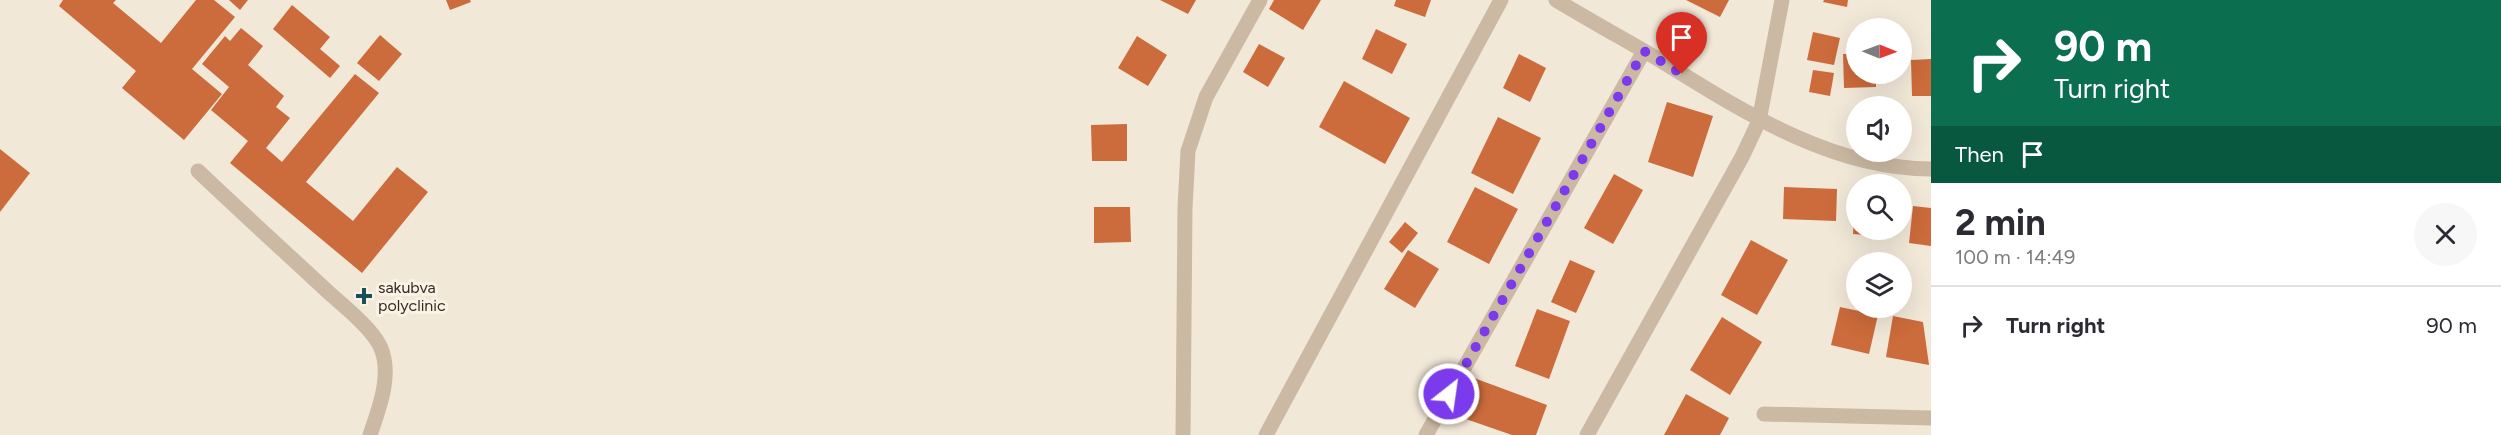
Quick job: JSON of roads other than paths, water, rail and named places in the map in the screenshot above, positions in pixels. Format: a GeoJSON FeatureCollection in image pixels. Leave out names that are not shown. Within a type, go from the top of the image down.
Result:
{"type":"FeatureCollection","features":[{"type":"Feature","properties":{"kind":"street"},"geometry":{"type":"LineString","coordinates":[[1183,435],[1185,208],[1188,151],[1206,97],[1260,0]]}},
{"type":"Feature","properties":{"kind":"street"},"geometry":{"type":"LineString","coordinates":[[1266,435],[1501,0]]}},
{"type":"Feature","properties":{"kind":"street"},"geometry":{"type":"LineString","coordinates":[[1556,0],[1759,121],[1837,153],[1904,169],[1931,169]]}},
{"type":"Feature","properties":{"kind":"street"},"geometry":{"type":"LineString","coordinates":[[1587,435],[1742,157],[1759,121],[1782,0]]}},
{"type":"Feature","properties":{"kind":"street"},"geometry":{"type":"LineString","coordinates":[[1426,435],[1644,51]]}},
{"type":"Feature","properties":{"kind":"street"},"geometry":{"type":"LineString","coordinates":[[198,171],[338,301],[372,334],[381,347],[385,379],[382,400],[370,435]]}},
{"type":"Feature","properties":{"kind":"street"},"geometry":{"type":"LineString","coordinates":[[1764,414],[1931,418]]}},
{"type":"Feature","properties":{"kind":"place","name":"sakubva polyclinic"},"geometry":{"type":"Point","coordinates":[364,296]}}]}
